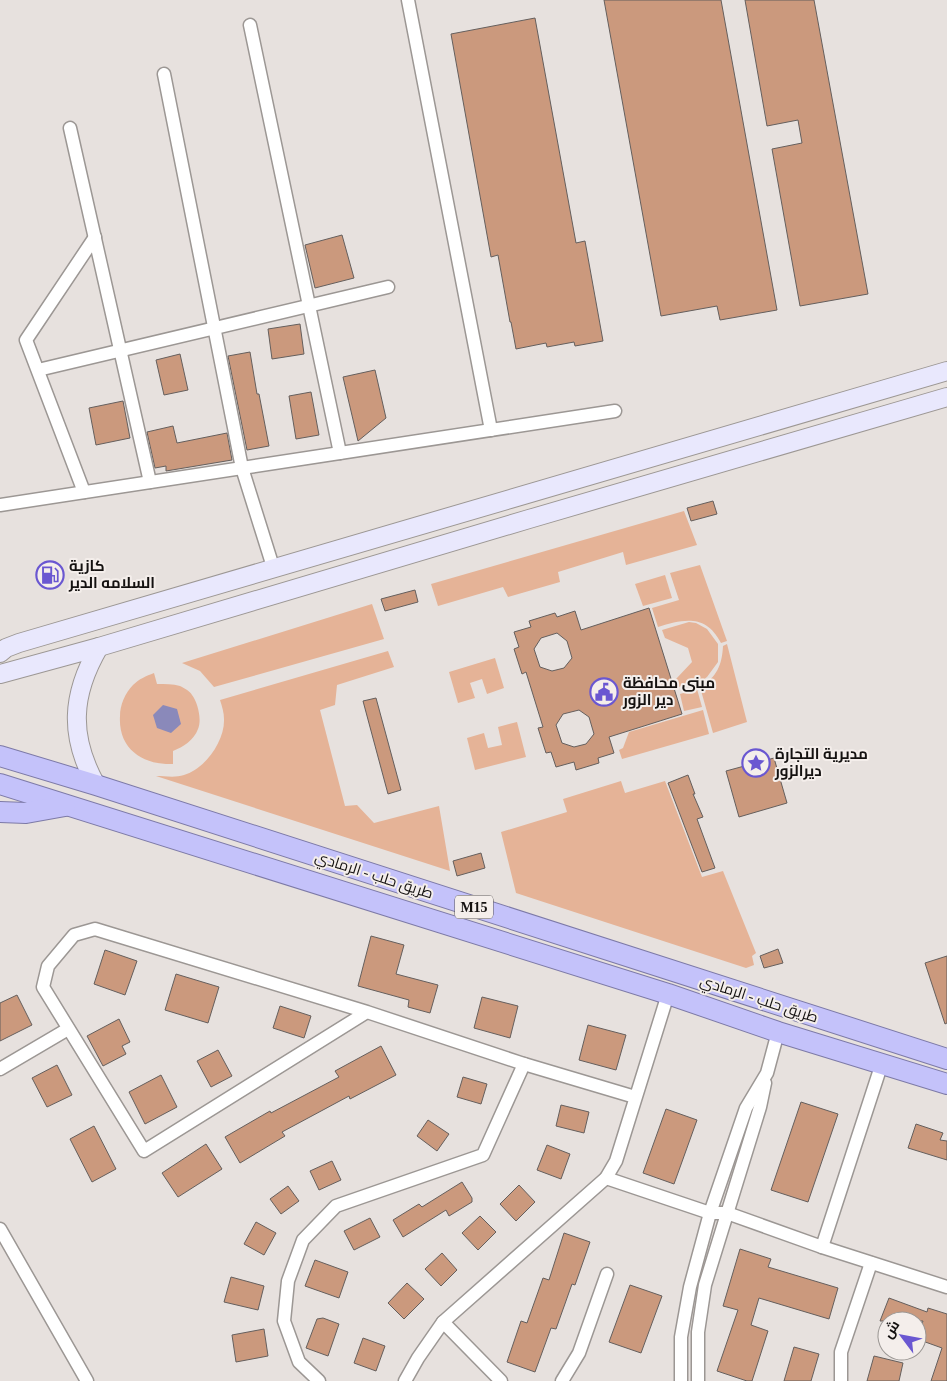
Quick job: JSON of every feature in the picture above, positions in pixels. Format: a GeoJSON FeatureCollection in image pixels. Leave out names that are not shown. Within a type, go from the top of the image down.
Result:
{"type":"FeatureCollection","features":[{"type":"Feature","properties":{"kind":"highway","name":"طريق حلب - الرمادي"},"geometry":{"type":"LineString","coordinates":[[0,756],[96,785],[947,1059]]}},
{"type":"Feature","properties":{"kind":"highway","name":"طريق حلب - الرمادي"},"geometry":{"type":"LineString","coordinates":[[0,784],[668,994],[778,1032],[947,1084]]}},
{"type":"Feature","properties":{"kind":"highway"},"geometry":{"type":"LineString","coordinates":[[0,812],[26,813],[67,806]]}},
{"type":"Feature","properties":{"kind":"main road"},"geometry":{"type":"LineString","coordinates":[[0,653],[6,648],[947,371]]}},
{"type":"Feature","properties":{"kind":"main road"},"geometry":{"type":"LineString","coordinates":[[0,674],[99,647],[529,518],[947,397]]}},
{"type":"Feature","properties":{"kind":"main road"},"geometry":{"type":"LineString","coordinates":[[96,785],[87,769],[81,752],[76,716],[78,697],[83,680],[90,662],[99,647]]}},
{"type":"Feature","properties":{"kind":"street"},"geometry":{"type":"LineString","coordinates":[[408,0],[491,430]]}},
{"type":"Feature","properties":{"kind":"street"},"geometry":{"type":"LineString","coordinates":[[250,25],[340,453]]}},
{"type":"Feature","properties":{"kind":"street"},"geometry":{"type":"LineString","coordinates":[[164,74],[242,468],[274,570]]}},
{"type":"Feature","properties":{"kind":"street"},"geometry":{"type":"LineString","coordinates":[[70,128],[150,482]]}},
{"type":"Feature","properties":{"kind":"street"},"geometry":{"type":"LineString","coordinates":[[84,492],[26,340],[95,237]]}},
{"type":"Feature","properties":{"kind":"street"},"geometry":{"type":"LineString","coordinates":[[38,370],[388,287]]}},
{"type":"Feature","properties":{"kind":"street"},"geometry":{"type":"LineString","coordinates":[[0,505],[615,411]]}},
{"type":"Feature","properties":{"kind":"street"},"geometry":{"type":"LineString","coordinates":[[367,1012],[144,1151],[43,986],[48,966],[74,935],[95,929],[367,1012],[524,1064],[636,1097]]}},
{"type":"Feature","properties":{"kind":"street"},"geometry":{"type":"LineString","coordinates":[[406,1381],[418,1358],[443,1322],[606,1178],[616,1161],[668,994]]}},
{"type":"Feature","properties":{"kind":"street"},"geometry":{"type":"LineString","coordinates":[[0,1069],[68,1029]]}},
{"type":"Feature","properties":{"kind":"street"},"geometry":{"type":"LineString","coordinates":[[698,1381],[698,1332],[705,1285],[760,1106],[778,1032]]}},
{"type":"Feature","properties":{"kind":"street"},"geometry":{"type":"LineString","coordinates":[[822,1247],[882,1063]]}},
{"type":"Feature","properties":{"kind":"street"},"geometry":{"type":"LineString","coordinates":[[319,1381],[299,1362],[284,1321],[288,1281],[303,1240],[336,1206],[483,1156],[524,1064]]}},
{"type":"Feature","properties":{"kind":"street"},"geometry":{"type":"LineString","coordinates":[[681,1381],[681,1337],[690,1287],[710,1213],[746,1108],[767,1073]]}},
{"type":"Feature","properties":{"kind":"street"},"geometry":{"type":"LineString","coordinates":[[606,1178],[710,1213],[727,1213],[822,1247],[947,1287]]}},
{"type":"Feature","properties":{"kind":"street"},"geometry":{"type":"LineString","coordinates":[[0,1229],[87,1381]]}},
{"type":"Feature","properties":{"kind":"street"},"geometry":{"type":"LineString","coordinates":[[841,1381],[842,1352],[871,1263]]}},
{"type":"Feature","properties":{"kind":"street"},"geometry":{"type":"LineString","coordinates":[[562,1381],[579,1353],[607,1274]]}},
{"type":"Feature","properties":{"kind":"street"},"geometry":{"type":"LineString","coordinates":[[443,1322],[502,1381]]}},
{"type":"Feature","properties":{"kind":"shaded area"},"geometry":{"type":"Polygon","coordinates":[[[684,511],[697,545],[626,565],[623,552],[558,572],[560,582],[508,597],[503,587],[438,606],[431,584],[684,511]]]}},
{"type":"Feature","properties":{"kind":"shaded area"},"geometry":{"type":"Polygon","coordinates":[[[700,565],[727,641],[721,643],[708,627],[694,621],[677,622],[658,627],[652,608],[679,600],[670,573],[700,565]]]}},
{"type":"Feature","properties":{"kind":"shaded area"},"geometry":{"type":"Polygon","coordinates":[[[665,575],[672,598],[643,606],[635,584],[665,575]]]}},
{"type":"Feature","properties":{"kind":"shaded area"},"geometry":{"type":"Polygon","coordinates":[[[372,604],[384,639],[214,687],[200,671],[182,663],[372,604]]]}},
{"type":"Feature","properties":{"kind":"shaded area"},"geometry":{"type":"Polygon","coordinates":[[[689,622],[696,623],[707,629],[718,644],[718,662],[707,677],[700,682],[678,687],[676,679],[692,662],[688,648],[665,638],[662,630],[689,622]]]}},
{"type":"Feature","properties":{"kind":"shaded area"},"geometry":{"type":"Polygon","coordinates":[[[727,644],[747,722],[713,733],[700,687],[711,679],[718,670],[723,646],[727,644]]]}},
{"type":"Feature","properties":{"kind":"shaded area"},"geometry":{"type":"Polygon","coordinates":[[[388,651],[394,667],[337,685],[335,705],[320,710],[345,806],[357,805],[374,823],[439,806],[450,871],[156,776],[174,777],[192,772],[212,753],[221,736],[223,727],[224,714],[220,700],[388,651]]]}},
{"type":"Feature","properties":{"kind":"shaded area"},"geometry":{"type":"Polygon","coordinates":[[[495,658],[504,688],[487,694],[482,679],[470,683],[475,698],[458,703],[449,672],[495,658]]]}},
{"type":"Feature","properties":{"kind":"shaded area"},"geometry":{"type":"Polygon","coordinates":[[[154,673],[157,684],[182,687],[191,694],[198,707],[200,721],[196,733],[188,743],[173,751],[173,764],[152,762],[134,753],[123,738],[120,728],[121,708],[128,692],[138,681],[154,673]]]}},
{"type":"Feature","properties":{"kind":"shaded area"},"geometry":{"type":"Polygon","coordinates":[[[697,689],[702,707],[684,711],[680,694],[697,689]]]}},
{"type":"Feature","properties":{"kind":"shaded area"},"geometry":{"type":"Polygon","coordinates":[[[703,710],[709,734],[622,759],[619,750],[623,748],[629,732],[703,710]]]}},
{"type":"Feature","properties":{"kind":"shaded area"},"geometry":{"type":"Polygon","coordinates":[[[517,722],[526,757],[475,770],[467,738],[484,733],[488,748],[502,745],[498,727],[517,722]]]}},
{"type":"Feature","properties":{"kind":"shaded area"},"geometry":{"type":"Polygon","coordinates":[[[621,781],[625,793],[665,781],[702,877],[723,871],[756,953],[752,956],[754,965],[746,968],[516,893],[501,832],[567,812],[563,799],[621,781]]]}},
{"type":"Feature","properties":{"kind":"water"},"geometry":{"type":"Polygon","coordinates":[[[163,705],[177,709],[181,724],[171,733],[157,728],[153,715],[163,705]]]}},
{"type":"Feature","properties":{"kind":"building"},"geometry":{"type":"Polygon","coordinates":[[[604,0],[721,0],[777,310],[720,320],[717,306],[661,316],[604,0]]]}},
{"type":"Feature","properties":{"kind":"building"},"geometry":{"type":"Polygon","coordinates":[[[745,0],[814,0],[868,294],[800,306],[772,149],[802,143],[798,120],[767,126],[745,0]]]}},
{"type":"Feature","properties":{"kind":"building"},"geometry":{"type":"Polygon","coordinates":[[[535,18],[576,243],[585,241],[603,341],[575,346],[574,342],[547,347],[546,343],[516,349],[498,255],[491,257],[451,34],[535,18]]]}},
{"type":"Feature","properties":{"kind":"building"},"geometry":{"type":"Polygon","coordinates":[[[342,235],[354,278],[315,288],[305,245],[342,235]]]}},
{"type":"Feature","properties":{"kind":"building"},"geometry":{"type":"Polygon","coordinates":[[[300,324],[304,354],[272,359],[268,329],[300,324]]]}},
{"type":"Feature","properties":{"kind":"building"},"geometry":{"type":"Polygon","coordinates":[[[250,352],[269,446],[247,450],[228,356],[250,352]]]}},
{"type":"Feature","properties":{"kind":"building"},"geometry":{"type":"Polygon","coordinates":[[[180,354],[188,390],[164,395],[156,360],[180,354]]]}},
{"type":"Feature","properties":{"kind":"building"},"geometry":{"type":"Polygon","coordinates":[[[375,370],[386,418],[358,441],[343,377],[375,370]]]}},
{"type":"Feature","properties":{"kind":"building"},"geometry":{"type":"Polygon","coordinates":[[[311,392],[319,435],[296,439],[289,396],[311,392]]]}},
{"type":"Feature","properties":{"kind":"building"},"geometry":{"type":"Polygon","coordinates":[[[123,401],[130,438],[96,445],[89,408],[123,401]]]}},
{"type":"Feature","properties":{"kind":"building"},"geometry":{"type":"Polygon","coordinates":[[[173,426],[177,443],[227,433],[232,460],[166,471],[166,466],[155,468],[147,432],[173,426]]]}},
{"type":"Feature","properties":{"kind":"building"},"geometry":{"type":"Polygon","coordinates":[[[713,501],[717,514],[691,521],[687,508],[713,501]]]}},
{"type":"Feature","properties":{"kind":"building"},"geometry":{"type":"Polygon","coordinates":[[[415,590],[418,602],[385,611],[381,599],[415,590]]]}},
{"type":"Feature","properties":{"kind":"building","name":"مبنى محافظة دير الزور"},"geometry":{"type":"Polygon","coordinates":[[[649,608],[682,714],[609,737],[614,753],[598,758],[599,763],[576,770],[574,762],[556,767],[551,752],[546,753],[538,728],[543,727],[526,672],[522,674],[514,649],[519,647],[514,632],[531,627],[529,621],[555,613],[557,617],[575,611],[581,630],[649,608]],[[557,633],[541,638],[534,649],[540,667],[552,671],[564,668],[572,658],[567,641],[557,633]],[[579,710],[563,714],[556,725],[562,743],[574,747],[586,744],[594,734],[589,717],[579,710]]]}},
{"type":"Feature","properties":{"kind":"building"},"geometry":{"type":"Polygon","coordinates":[[[376,698],[401,790],[388,794],[363,701],[376,698]]]}},
{"type":"Feature","properties":{"kind":"building"},"geometry":{"type":"Polygon","coordinates":[[[774,758],[787,803],[739,817],[726,771],[774,758]]]}},
{"type":"Feature","properties":{"kind":"building"},"geometry":{"type":"Polygon","coordinates":[[[688,775],[695,794],[693,794],[703,817],[697,819],[715,868],[702,872],[668,783],[688,775]]]}},
{"type":"Feature","properties":{"kind":"building"},"geometry":{"type":"Polygon","coordinates":[[[481,853],[485,868],[457,876],[453,861],[481,853]]]}},
{"type":"Feature","properties":{"kind":"building"},"geometry":{"type":"Polygon","coordinates":[[[371,936],[404,945],[396,974],[438,985],[430,1013],[408,1007],[409,1000],[358,986],[371,936]]]}},
{"type":"Feature","properties":{"kind":"building"},"geometry":{"type":"Polygon","coordinates":[[[778,949],[783,963],[764,968],[760,956],[778,949]]]}},
{"type":"Feature","properties":{"kind":"building"},"geometry":{"type":"Polygon","coordinates":[[[105,950],[137,961],[125,995],[94,984],[105,950]]]}},
{"type":"Feature","properties":{"kind":"building"},"geometry":{"type":"Polygon","coordinates":[[[947,956],[947,1023],[945,1024],[925,963],[947,956]]]}},
{"type":"Feature","properties":{"kind":"building"},"geometry":{"type":"Polygon","coordinates":[[[176,974],[219,987],[208,1023],[165,1010],[176,974]]]}},
{"type":"Feature","properties":{"kind":"building"},"geometry":{"type":"Polygon","coordinates":[[[17,995],[32,1025],[0,1041],[0,1003],[17,995]]]}},
{"type":"Feature","properties":{"kind":"building"},"geometry":{"type":"Polygon","coordinates":[[[482,997],[518,1006],[510,1038],[474,1028],[482,997]]]}},
{"type":"Feature","properties":{"kind":"building"},"geometry":{"type":"Polygon","coordinates":[[[280,1006],[311,1016],[304,1038],[273,1028],[280,1006]]]}},
{"type":"Feature","properties":{"kind":"building"},"geometry":{"type":"Polygon","coordinates":[[[119,1019],[130,1042],[122,1046],[126,1054],[103,1066],[87,1036],[119,1019]]]}},
{"type":"Feature","properties":{"kind":"building"},"geometry":{"type":"Polygon","coordinates":[[[588,1025],[626,1035],[616,1070],[579,1060],[588,1025]]]}},
{"type":"Feature","properties":{"kind":"building"},"geometry":{"type":"Polygon","coordinates":[[[381,1046],[396,1075],[350,1099],[349,1096],[282,1132],[285,1136],[240,1163],[225,1137],[270,1111],[271,1113],[339,1077],[335,1071],[381,1046]]]}},
{"type":"Feature","properties":{"kind":"building"},"geometry":{"type":"Polygon","coordinates":[[[218,1050],[232,1076],[211,1087],[197,1061],[218,1050]]]}},
{"type":"Feature","properties":{"kind":"building"},"geometry":{"type":"Polygon","coordinates":[[[57,1065],[72,1095],[47,1107],[32,1078],[57,1065]]]}},
{"type":"Feature","properties":{"kind":"building"},"geometry":{"type":"Polygon","coordinates":[[[161,1075],[177,1107],[145,1124],[129,1092],[161,1075]]]}},
{"type":"Feature","properties":{"kind":"building"},"geometry":{"type":"Polygon","coordinates":[[[463,1077],[487,1084],[481,1104],[457,1097],[463,1077]]]}},
{"type":"Feature","properties":{"kind":"building"},"geometry":{"type":"Polygon","coordinates":[[[801,1102],[838,1114],[808,1202],[771,1190],[801,1102]]]}},
{"type":"Feature","properties":{"kind":"building"},"geometry":{"type":"Polygon","coordinates":[[[561,1105],[589,1112],[584,1133],[556,1126],[561,1105]]]}},
{"type":"Feature","properties":{"kind":"building"},"geometry":{"type":"Polygon","coordinates":[[[666,1109],[697,1120],[674,1184],[643,1173],[666,1109]]]}},
{"type":"Feature","properties":{"kind":"building"},"geometry":{"type":"Polygon","coordinates":[[[428,1120],[449,1134],[437,1151],[417,1136],[428,1120]]]}},
{"type":"Feature","properties":{"kind":"building"},"geometry":{"type":"Polygon","coordinates":[[[916,1124],[943,1133],[940,1140],[947,1141],[947,1160],[908,1148],[916,1124]]]}},
{"type":"Feature","properties":{"kind":"building"},"geometry":{"type":"Polygon","coordinates":[[[94,1126],[116,1169],[92,1182],[70,1139],[94,1126]]]}},
{"type":"Feature","properties":{"kind":"building"},"geometry":{"type":"Polygon","coordinates":[[[206,1144],[222,1169],[178,1197],[162,1173],[206,1144]]]}},
{"type":"Feature","properties":{"kind":"building"},"geometry":{"type":"Polygon","coordinates":[[[547,1145],[570,1154],[561,1179],[537,1170],[547,1145]]]}},
{"type":"Feature","properties":{"kind":"building"},"geometry":{"type":"Polygon","coordinates":[[[332,1161],[341,1180],[319,1190],[310,1171],[332,1161]]]}},
{"type":"Feature","properties":{"kind":"building"},"geometry":{"type":"Polygon","coordinates":[[[462,1182],[472,1198],[472,1202],[449,1216],[446,1210],[403,1237],[393,1220],[419,1204],[422,1207],[462,1182]]]}},
{"type":"Feature","properties":{"kind":"building"},"geometry":{"type":"Polygon","coordinates":[[[519,1185],[535,1202],[516,1221],[500,1204],[519,1185]]]}},
{"type":"Feature","properties":{"kind":"building"},"geometry":{"type":"Polygon","coordinates":[[[288,1186],[299,1201],[281,1214],[270,1199],[288,1186]]]}},
{"type":"Feature","properties":{"kind":"building"},"geometry":{"type":"Polygon","coordinates":[[[480,1216],[496,1232],[478,1250],[462,1233],[480,1216]]]}},
{"type":"Feature","properties":{"kind":"building"},"geometry":{"type":"Polygon","coordinates":[[[370,1218],[380,1237],[354,1250],[344,1231],[370,1218]]]}},
{"type":"Feature","properties":{"kind":"building"},"geometry":{"type":"Polygon","coordinates":[[[256,1222],[276,1233],[264,1255],[244,1244],[256,1222]]]}},
{"type":"Feature","properties":{"kind":"building"},"geometry":{"type":"Polygon","coordinates":[[[564,1233],[590,1242],[575,1285],[572,1284],[556,1329],[551,1328],[535,1372],[507,1362],[521,1321],[527,1323],[543,1278],[549,1280],[564,1233]]]}},
{"type":"Feature","properties":{"kind":"building"},"geometry":{"type":"Polygon","coordinates":[[[740,1249],[771,1259],[768,1267],[838,1288],[829,1319],[759,1298],[751,1325],[768,1331],[752,1381],[717,1371],[738,1310],[723,1306],[740,1249]]]}},
{"type":"Feature","properties":{"kind":"building"},"geometry":{"type":"Polygon","coordinates":[[[442,1253],[457,1270],[441,1286],[425,1269],[442,1253]]]}},
{"type":"Feature","properties":{"kind":"building"},"geometry":{"type":"Polygon","coordinates":[[[315,1260],[348,1272],[339,1298],[305,1286],[315,1260]]]}},
{"type":"Feature","properties":{"kind":"building"},"geometry":{"type":"Polygon","coordinates":[[[231,1277],[264,1286],[258,1310],[224,1302],[231,1277]]]}},
{"type":"Feature","properties":{"kind":"building"},"geometry":{"type":"Polygon","coordinates":[[[407,1283],[424,1299],[404,1319],[388,1303],[407,1283]]]}},
{"type":"Feature","properties":{"kind":"building"},"geometry":{"type":"Polygon","coordinates":[[[630,1285],[662,1296],[641,1353],[609,1342],[630,1285]]]}},
{"type":"Feature","properties":{"kind":"building"},"geometry":{"type":"Polygon","coordinates":[[[889,1298],[924,1311],[884,1311],[889,1298]]]}},
{"type":"Feature","properties":{"kind":"building"},"geometry":{"type":"Polygon","coordinates":[[[928,1308],[947,1314],[947,1381],[931,1381],[942,1348],[927,1343],[928,1308]]]}},
{"type":"Feature","properties":{"kind":"building"},"geometry":{"type":"Polygon","coordinates":[[[323,1318],[339,1324],[328,1356],[306,1348],[317,1319],[323,1318]]]}},
{"type":"Feature","properties":{"kind":"building"},"geometry":{"type":"Polygon","coordinates":[[[264,1329],[268,1356],[236,1362],[232,1335],[264,1329]]]}},
{"type":"Feature","properties":{"kind":"building"},"geometry":{"type":"Polygon","coordinates":[[[363,1338],[385,1346],[376,1371],[354,1363],[363,1338]]]}},
{"type":"Feature","properties":{"kind":"building"},"geometry":{"type":"Polygon","coordinates":[[[794,1347],[819,1354],[811,1381],[784,1381],[794,1347]]]}},
{"type":"Feature","properties":{"kind":"building"},"geometry":{"type":"Polygon","coordinates":[[[874,1356],[877,1357],[877,1361],[903,1363],[899,1381],[867,1381],[874,1356]]]}},
{"type":"Feature","properties":{"kind":"place","name":"كازية السلامه الدير"},"geometry":{"type":"Point","coordinates":[50,575]}},
{"type":"Feature","properties":{"kind":"place","name":"مبنى محافظة دير الزور"},"geometry":{"type":"Point","coordinates":[604,692]}},
{"type":"Feature","properties":{"kind":"place","name":"مديرية التجارة ديرالزور"},"geometry":{"type":"Point","coordinates":[756,763]}}]}
